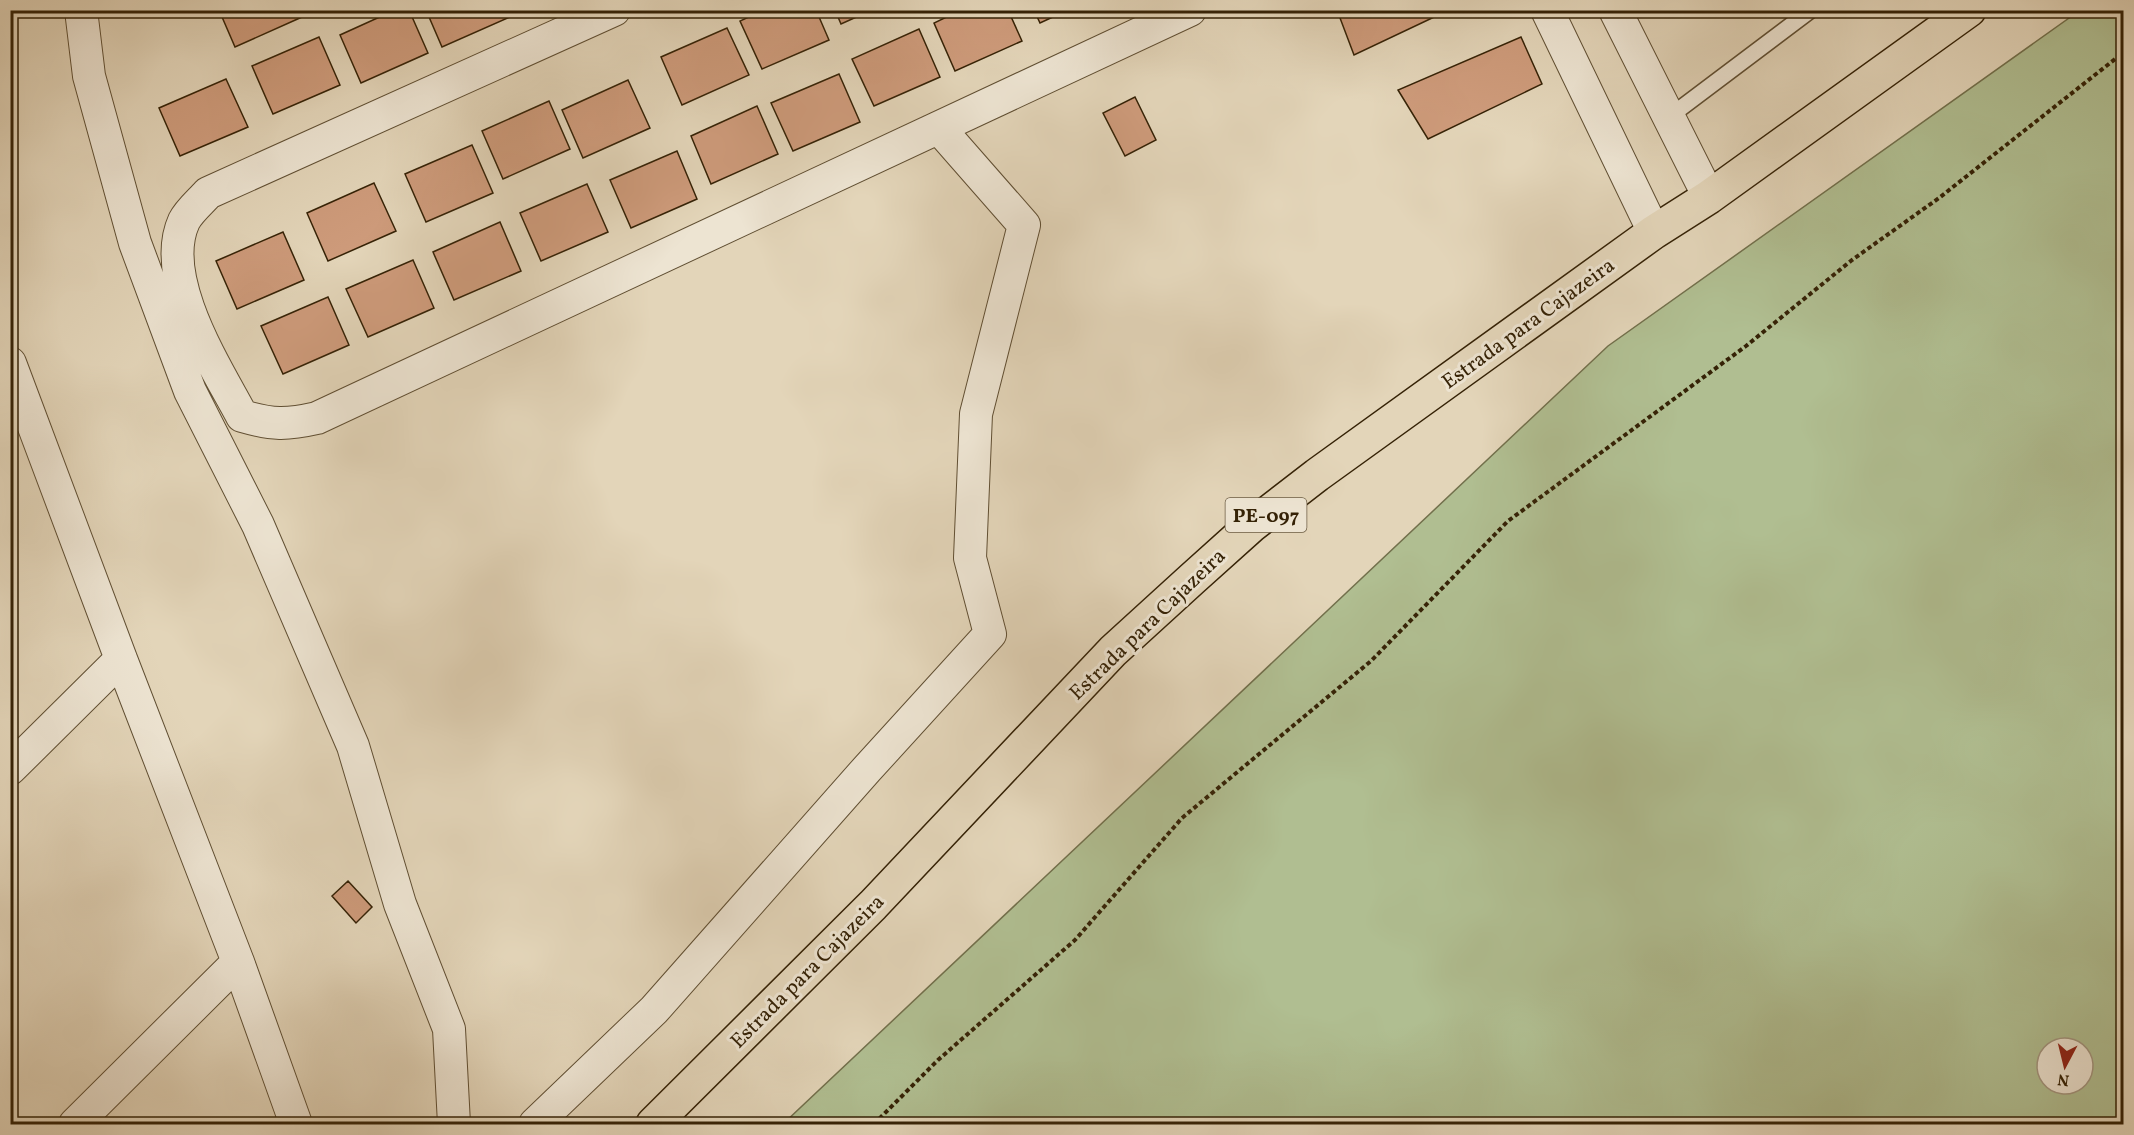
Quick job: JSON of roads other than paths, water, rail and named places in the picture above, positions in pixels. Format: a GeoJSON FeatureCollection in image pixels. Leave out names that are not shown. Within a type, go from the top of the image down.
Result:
{"type":"FeatureCollection","features":[{"type":"Feature","properties":{"kind":"main road","name":"Estrada para Cajazeira"},"geometry":{"type":"LineString","coordinates":[[653,1125],[873,905],[1113,651],[1251,526],[1317,475],[1654,232],[1709,197],[1970,10]]}},
{"type":"Feature","properties":{"kind":"street"},"geometry":{"type":"LineString","coordinates":[[81,10],[89,76],[135,243],[190,392],[258,525],[352,746],[400,904],[449,1029],[454,1125]]}},
{"type":"Feature","properties":{"kind":"street"},"geometry":{"type":"LineString","coordinates":[[614,10],[208,193],[185,220],[179,241],[177,262],[180,284],[202,342],[242,416],[268,423],[290,424],[317,418],[1190,10]]}},
{"type":"Feature","properties":{"kind":"street"},"geometry":{"type":"LineString","coordinates":[[1547,10],[1654,232]]}},
{"type":"Feature","properties":{"kind":"street"},"geometry":{"type":"LineString","coordinates":[[1615,10],[1709,197]]}},
{"type":"Feature","properties":{"kind":"street"},"geometry":{"type":"LineString","coordinates":[[535,1125],[654,1010],[990,634],[970,558],[976,414],[1024,225],[939,128]]}},
{"type":"Feature","properties":{"kind":"street"},"geometry":{"type":"LineString","coordinates":[[11,365],[120,659],[238,962],[296,1125]]}},
{"type":"Feature","properties":{"kind":"street"},"geometry":{"type":"LineString","coordinates":[[10,769],[120,659]]}},
{"type":"Feature","properties":{"kind":"street"},"geometry":{"type":"LineString","coordinates":[[75,1125],[238,962]]}},
{"type":"Feature","properties":{"kind":"lane"},"geometry":{"type":"LineString","coordinates":[[1669,117],[1811,10]]}}]}
